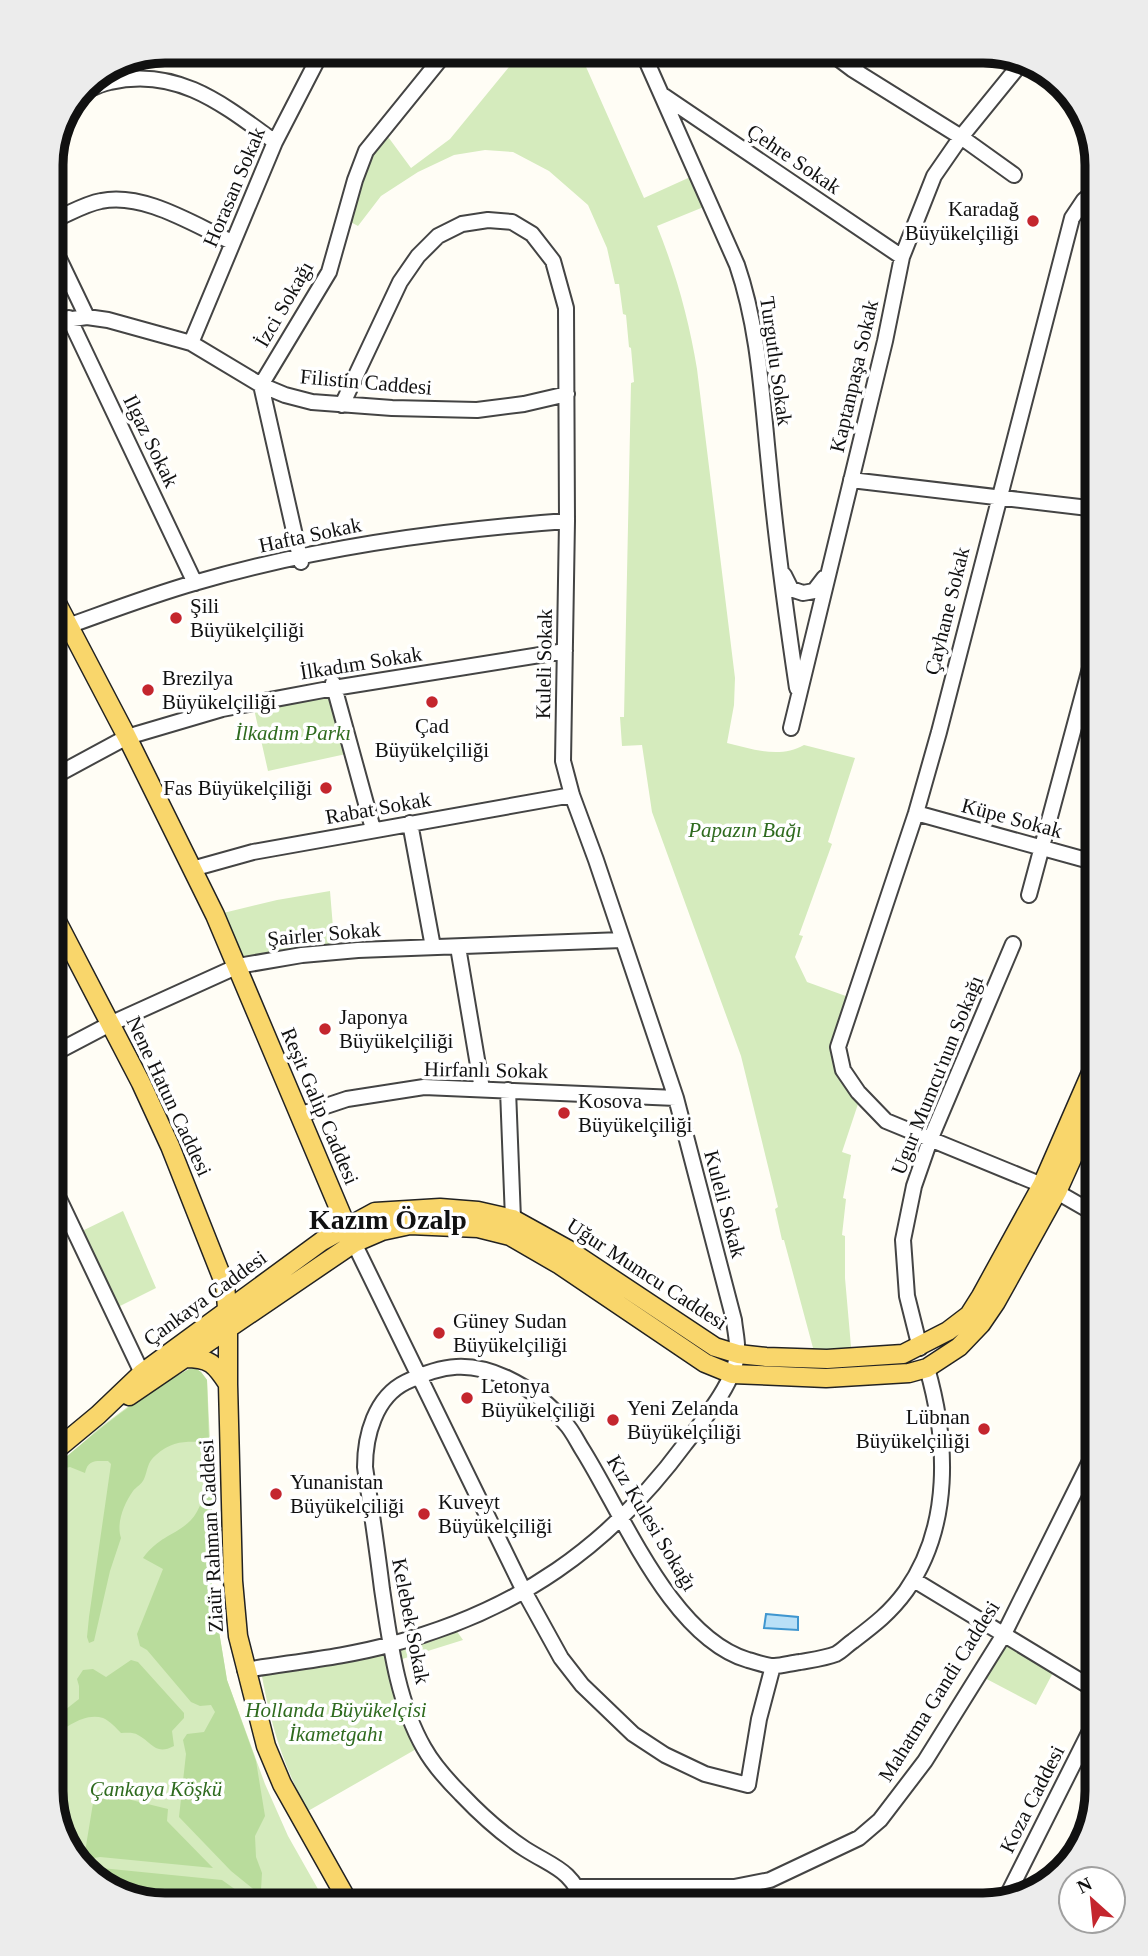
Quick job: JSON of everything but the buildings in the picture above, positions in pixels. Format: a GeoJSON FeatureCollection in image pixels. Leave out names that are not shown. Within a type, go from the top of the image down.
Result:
{"type":"FeatureCollection","features":[{"type":"Feature","properties":{"kind":"main road","name":"Reşit Galip Caddesi"},"geometry":{"type":"LineString","coordinates":[[63,616],[127,737],[238,966],[354,1243]]}},
{"type":"Feature","properties":{"kind":"main road","name":"Nene Hatun Caddesi"},"geometry":{"type":"LineString","coordinates":[[63,933],[170,1146],[225,1285],[228,1309]]}},
{"type":"Feature","properties":{"kind":"main road","name":"Uğur Mumcu Caddesi"},"geometry":{"type":"LineString","coordinates":[[354,1243],[382,1231],[410,1226],[478,1228],[510,1236],[570,1272],[705,1363],[732,1374],[826,1378],[909,1373],[927,1368],[959,1347],[981,1324],[996,1302],[1049,1189],[1085,1092]]}},
{"type":"Feature","properties":{"kind":"main road","name":"Uğur Mumcu Caddesi"},"geometry":{"type":"LineString","coordinates":[[346,1226],[375,1212],[409,1208],[478,1211],[513,1219],[591,1264],[715,1347],[738,1354],[827,1359],[903,1354],[920,1348],[969,1315],[1049,1189],[1085,1124]]}},
{"type":"Feature","properties":{"kind":"main road","name":"Çankaya Caddesi"},"geometry":{"type":"LineString","coordinates":[[63,1444],[142,1373],[346,1226]]}},
{"type":"Feature","properties":{"kind":"main road","name":"Çankaya Caddesi"},"geometry":{"type":"LineString","coordinates":[[97,1415],[354,1243]]}},
{"type":"Feature","properties":{"kind":"main road","name":"Ziaür Rahman Caddesi"},"geometry":{"type":"LineString","coordinates":[[228,1309],[233,1581],[238,1636],[266,1745],[282,1784],[343,1893]]}},
{"type":"Feature","properties":{"kind":"main road"},"geometry":{"type":"LineString","coordinates":[[185,1358],[202,1358],[217,1367],[228,1384]]}},
{"type":"Feature","properties":{"kind":"street","name":"Horasan Sokak"},"geometry":{"type":"LineString","coordinates":[[191,344],[275,142],[316,63]]}},
{"type":"Feature","properties":{"kind":"street","name":"İzci Sokağı"},"geometry":{"type":"LineString","coordinates":[[261,385],[330,272],[355,180],[366,151],[437,63]]}},
{"type":"Feature","properties":{"kind":"street","name":"Turgutlu Sokak"},"geometry":{"type":"LineString","coordinates":[[648,63],[737,265],[749,300],[778,557],[799,696]]}},
{"type":"Feature","properties":{"kind":"street"},"geometry":{"type":"LineString","coordinates":[[844,63],[961,137],[1014,175]]}},
{"type":"Feature","properties":{"kind":"street"},"geometry":{"type":"LineString","coordinates":[[852,69],[858,63]]}},
{"type":"Feature","properties":{"kind":"street","name":"Kaptanpaşa Sokak"},"geometry":{"type":"LineString","coordinates":[[791,728],[885,341],[902,257],[934,176],[961,137],[1016,68]]}},
{"type":"Feature","properties":{"kind":"street"},"geometry":{"type":"LineString","coordinates":[[111,79],[137,77],[179,83],[243,118],[275,142]]}},
{"type":"Feature","properties":{"kind":"street","name":"Çehre Sokak"},"geometry":{"type":"LineString","coordinates":[[663,96],[902,257]]}},
{"type":"Feature","properties":{"kind":"street"},"geometry":{"type":"LineString","coordinates":[[63,216],[100,201],[124,199],[144,202],[232,242]]}},
{"type":"Feature","properties":{"kind":"street","name":"Çayhane Sokak"},"geometry":{"type":"LineString","coordinates":[[930,1140],[886,1121],[858,1092],[843,1070],[838,1047],[916,813],[1072,218],[1085,199]]}},
{"type":"Feature","properties":{"kind":"street","name":"Kuleli Sokak"},"geometry":{"type":"LineString","coordinates":[[245,1670],[390,1645],[446,1628],[493,1608],[579,1556],[622,1519],[660,1479],[732,1374],[738,1354],[734,1320],[676,1098],[572,795],[563,761],[567,521],[566,308],[554,261],[532,234],[512,222],[488,220],[462,224],[438,236],[418,256],[400,282],[342,405]]}},
{"type":"Feature","properties":{"kind":"street"},"geometry":{"type":"LineString","coordinates":[[63,267],[87,317]]}},
{"type":"Feature","properties":{"kind":"street","name":"Filistin Caddesi"},"geometry":{"type":"LineString","coordinates":[[63,319],[87,317],[128,324],[191,344],[261,385],[285,396],[312,402],[477,410],[524,404],[567,394]]}},
{"type":"Feature","properties":{"kind":"street","name":"Ilgaz Sokak"},"geometry":{"type":"LineString","coordinates":[[69,318],[195,583]]}},
{"type":"Feature","properties":{"kind":"street"},"geometry":{"type":"LineString","coordinates":[[261,385],[301,560]]}},
{"type":"Feature","properties":{"kind":"street"},"geometry":{"type":"LineString","coordinates":[[851,480],[1085,508]]}},
{"type":"Feature","properties":{"kind":"street","name":"Hafta Sokak"},"geometry":{"type":"LineString","coordinates":[[68,626],[195,583],[398,538],[567,521]]}},
{"type":"Feature","properties":{"kind":"street"},"geometry":{"type":"LineString","coordinates":[[778,557],[791,589],[803,593],[814,591],[823,581],[829,567]]}},
{"type":"Feature","properties":{"kind":"street","name":"İlkadım Sokak"},"geometry":{"type":"LineString","coordinates":[[63,772],[127,737],[222,709],[334,685],[565,651]]}},
{"type":"Feature","properties":{"kind":"street"},"geometry":{"type":"LineString","coordinates":[[334,685],[373,829]]}},
{"type":"Feature","properties":{"kind":"street"},"geometry":{"type":"LineString","coordinates":[[1029,895],[1085,687]]}},
{"type":"Feature","properties":{"kind":"street","name":"Rabat Sokak"},"geometry":{"type":"LineString","coordinates":[[192,869],[253,852],[572,795]]}},
{"type":"Feature","properties":{"kind":"street","name":"Küpe Sokak"},"geometry":{"type":"LineString","coordinates":[[916,813],[1085,860]]}},
{"type":"Feature","properties":{"kind":"street"},"geometry":{"type":"LineString","coordinates":[[410,823],[433,947]]}},
{"type":"Feature","properties":{"kind":"street","name":"Şairler Sokak"},"geometry":{"type":"LineString","coordinates":[[63,1049],[110,1024],[238,966],[302,955],[622,940]]}},
{"type":"Feature","properties":{"kind":"street","name":"Ugur Mumcu'nun Sokağı"},"geometry":{"type":"LineString","coordinates":[[920,1348],[907,1296],[903,1240],[914,1186],[930,1140],[1013,944]]}},
{"type":"Feature","properties":{"kind":"street"},"geometry":{"type":"LineString","coordinates":[[458,947],[482,1089]]}},
{"type":"Feature","properties":{"kind":"street","name":"Hirfanlı Sokak"},"geometry":{"type":"LineString","coordinates":[[299,1115],[347,1099],[424,1087],[676,1098]]}},
{"type":"Feature","properties":{"kind":"street"},"geometry":{"type":"LineString","coordinates":[[508,1090],[513,1219]]}},
{"type":"Feature","properties":{"kind":"street"},"geometry":{"type":"LineString","coordinates":[[930,1140],[1049,1189],[1085,1208]]}},
{"type":"Feature","properties":{"kind":"street"},"geometry":{"type":"LineString","coordinates":[[63,1207],[142,1373]]}},
{"type":"Feature","properties":{"kind":"street","name":"Reşit Galip Caddesi"},"geometry":{"type":"LineString","coordinates":[[354,1243],[524,1591],[561,1658],[606,1709],[633,1734],[665,1755],[705,1774],[748,1785],[759,1720],[773,1666]]}},
{"type":"Feature","properties":{"kind":"street","name":"Kız Kulesi Sokağı"},"geometry":{"type":"LineString","coordinates":[[418,1376],[440,1368],[462,1365],[492,1371],[521,1384],[565,1423],[663,1586],[687,1619],[709,1640],[730,1654],[773,1666],[836,1653],[892,1611],[914,1580],[932,1540],[941,1505],[942,1431],[937,1400],[927,1368]]}},
{"type":"Feature","properties":{"kind":"street","name":"Kelebek Sokak"},"geometry":{"type":"LineString","coordinates":[[418,1376],[401,1385],[386,1400],[372,1421],[365,1444],[365,1467],[390,1645],[413,1724],[424,1749],[435,1765],[485,1818],[525,1849],[554,1864],[578,1887],[580,1893]]}},
{"type":"Feature","properties":{"kind":"street","name":"Mahatma Gandi Caddesi"},"geometry":{"type":"LineString","coordinates":[[578,1887],[751,1885],[770,1880],[859,1838],[880,1820],[925,1761],[1003,1636],[1085,1471]]}},
{"type":"Feature","properties":{"kind":"street"},"geometry":{"type":"LineString","coordinates":[[914,1580],[1085,1684]]}},
{"type":"Feature","properties":{"kind":"street","name":"Koza Caddesi"},"geometry":{"type":"LineString","coordinates":[[1010,1889],[1085,1741]]}},
{"type":"Feature","properties":{"kind":"green space","name":"Papazın Bağı"},"geometry":{"type":"Polygon","coordinates":[[[512,63],[584,63],[644,198],[697,174],[711,204],[657,226],[681,297],[697,369],[735,678],[734,705],[727,743],[776,752],[804,745],[855,758],[828,842],[832,844],[799,935],[803,936],[795,957],[807,982],[854,999],[838,1047],[861,1095],[842,1152],[851,1155],[843,1198],[846,1199],[842,1235],[845,1236],[845,1278],[852,1358],[816,1359],[782,1240],[775,1209],[778,1207],[741,1056],[652,812],[642,745],[622,746],[620,717],[624,717],[631,383],[634,382],[626,315],[623,314],[619,284],[615,284],[607,248],[588,205],[549,171],[513,152],[485,150],[454,155],[418,172],[381,196],[358,226],[345,219],[355,180],[383,130],[411,168],[450,139],[512,63]]]}},
{"type":"Feature","properties":{"kind":"green space","name":"İlkadım Parkı"},"geometry":{"type":"Polygon","coordinates":[[[332,693],[346,754],[268,771],[254,709],[332,693]]]}},
{"type":"Feature","properties":{"kind":"green space"},"geometry":{"type":"Polygon","coordinates":[[[330,891],[335,952],[238,966],[215,915],[330,891]]]}},
{"type":"Feature","properties":{"kind":"green space"},"geometry":{"type":"Polygon","coordinates":[[[123,1211],[156,1288],[114,1309],[78,1233],[123,1211]]]}},
{"type":"Feature","properties":{"kind":"green space","name":"Çankaya Köşkü"},"geometry":{"type":"Polygon","coordinates":[[[195,1368],[207,1380],[212,1481],[212,1589],[227,1680],[265,1784],[288,1836],[320,1893],[159,1893],[132,1888],[108,1876],[88,1858],[80,1848],[66,1817],[63,1791],[63,1461],[98,1429],[138,1399],[195,1368]]]}},
{"type":"Feature","properties":{"kind":"green space"},"geometry":{"type":"Polygon","coordinates":[[[195,1368],[207,1380],[209,1442],[175,1444],[151,1460],[143,1481],[133,1491],[122,1514],[119,1526],[121,1538],[110,1571],[94,1641],[89,1643],[89,1617],[111,1464],[108,1461],[93,1462],[88,1465],[85,1473],[70,1467],[63,1469],[63,1460],[137,1401],[195,1368]]]}},
{"type":"Feature","properties":{"kind":"green space"},"geometry":{"type":"Polygon","coordinates":[[[212,1481],[212,1589],[227,1680],[256,1761],[265,1816],[255,1836],[256,1857],[262,1873],[261,1890],[257,1892],[231,1871],[179,1817],[186,1754],[183,1740],[187,1734],[204,1732],[215,1712],[211,1705],[200,1706],[191,1702],[147,1650],[140,1646],[137,1634],[163,1569],[143,1558],[161,1540],[191,1520],[212,1481]]]}},
{"type":"Feature","properties":{"kind":"green space"},"geometry":{"type":"Polygon","coordinates":[[[456,1630],[463,1640],[399,1660],[396,1648],[456,1630]]]}},
{"type":"Feature","properties":{"kind":"green space"},"geometry":{"type":"Polygon","coordinates":[[[1003,1636],[1056,1667],[1036,1705],[979,1675],[1003,1636]]]}},
{"type":"Feature","properties":{"kind":"green space","name":"Hollanda Büyükelçisi İkametgahı"},"geometry":{"type":"Polygon","coordinates":[[[382,1651],[418,1748],[308,1811],[278,1743],[261,1671],[382,1651]]]}},
{"type":"Feature","properties":{"kind":"green space"},"geometry":{"type":"Polygon","coordinates":[[[131,1660],[138,1662],[184,1713],[184,1718],[172,1731],[174,1746],[158,1749],[138,1735],[121,1733],[108,1721],[96,1717],[82,1719],[63,1730],[63,1712],[79,1699],[77,1679],[83,1670],[93,1669],[106,1677],[131,1660]]]}},
{"type":"Feature","properties":{"kind":"green space"},"geometry":{"type":"Polygon","coordinates":[[[95,1791],[168,1809],[167,1821],[213,1868],[100,1857],[89,1859],[85,1852],[95,1791]]]}},
{"type":"Feature","properties":{"kind":"green space"},"geometry":{"type":"Polygon","coordinates":[[[99,1869],[222,1880],[240,1893],[145,1891],[132,1888],[99,1869]]]}},
{"type":"Feature","properties":{"kind":"water"},"geometry":{"type":"Polygon","coordinates":[[[766,1614],[798,1617],[798,1630],[764,1628],[766,1614]]]}},
{"type":"Feature","properties":{"kind":"place","name":"Karadağ Büyükelçiliği"},"geometry":{"type":"Point","coordinates":[1033,221]}},
{"type":"Feature","properties":{"kind":"place","name":"Şili Büyükelçiliği"},"geometry":{"type":"Point","coordinates":[176,618]}},
{"type":"Feature","properties":{"kind":"place","name":"Brezilya Büyükelçiliği"},"geometry":{"type":"Point","coordinates":[148,690]}},
{"type":"Feature","properties":{"kind":"place","name":"Çad Büyükelçiliği"},"geometry":{"type":"Point","coordinates":[432,702]}},
{"type":"Feature","properties":{"kind":"place","name":"Fas Büyükelçiliği"},"geometry":{"type":"Point","coordinates":[326,788]}},
{"type":"Feature","properties":{"kind":"place","name":"Japonya Büyükelçiliği"},"geometry":{"type":"Point","coordinates":[325,1029]}},
{"type":"Feature","properties":{"kind":"place","name":"Kosova Büyükelçiliği"},"geometry":{"type":"Point","coordinates":[564,1113]}},
{"type":"Feature","properties":{"kind":"place","name":"Güney Sudan Büyükelçiliği"},"geometry":{"type":"Point","coordinates":[439,1333]}},
{"type":"Feature","properties":{"kind":"place","name":"Letonya Büyükelçiliği"},"geometry":{"type":"Point","coordinates":[467,1398]}},
{"type":"Feature","properties":{"kind":"place","name":"Yeni Zelanda Büyükelçiliği"},"geometry":{"type":"Point","coordinates":[613,1420]}},
{"type":"Feature","properties":{"kind":"place","name":"Lübnan Büyükelçiliği"},"geometry":{"type":"Point","coordinates":[984,1429]}},
{"type":"Feature","properties":{"kind":"place","name":"Yunanistan Büyükelçiliği"},"geometry":{"type":"Point","coordinates":[276,1494]}},
{"type":"Feature","properties":{"kind":"place","name":"Kuveyt Büyükelçiliği"},"geometry":{"type":"Point","coordinates":[424,1514]}},
{"type":"Feature","properties":{"kind":"district","name":"Kazım Özalp"},"geometry":{"type":"Point","coordinates":[388,1219]}}]}
